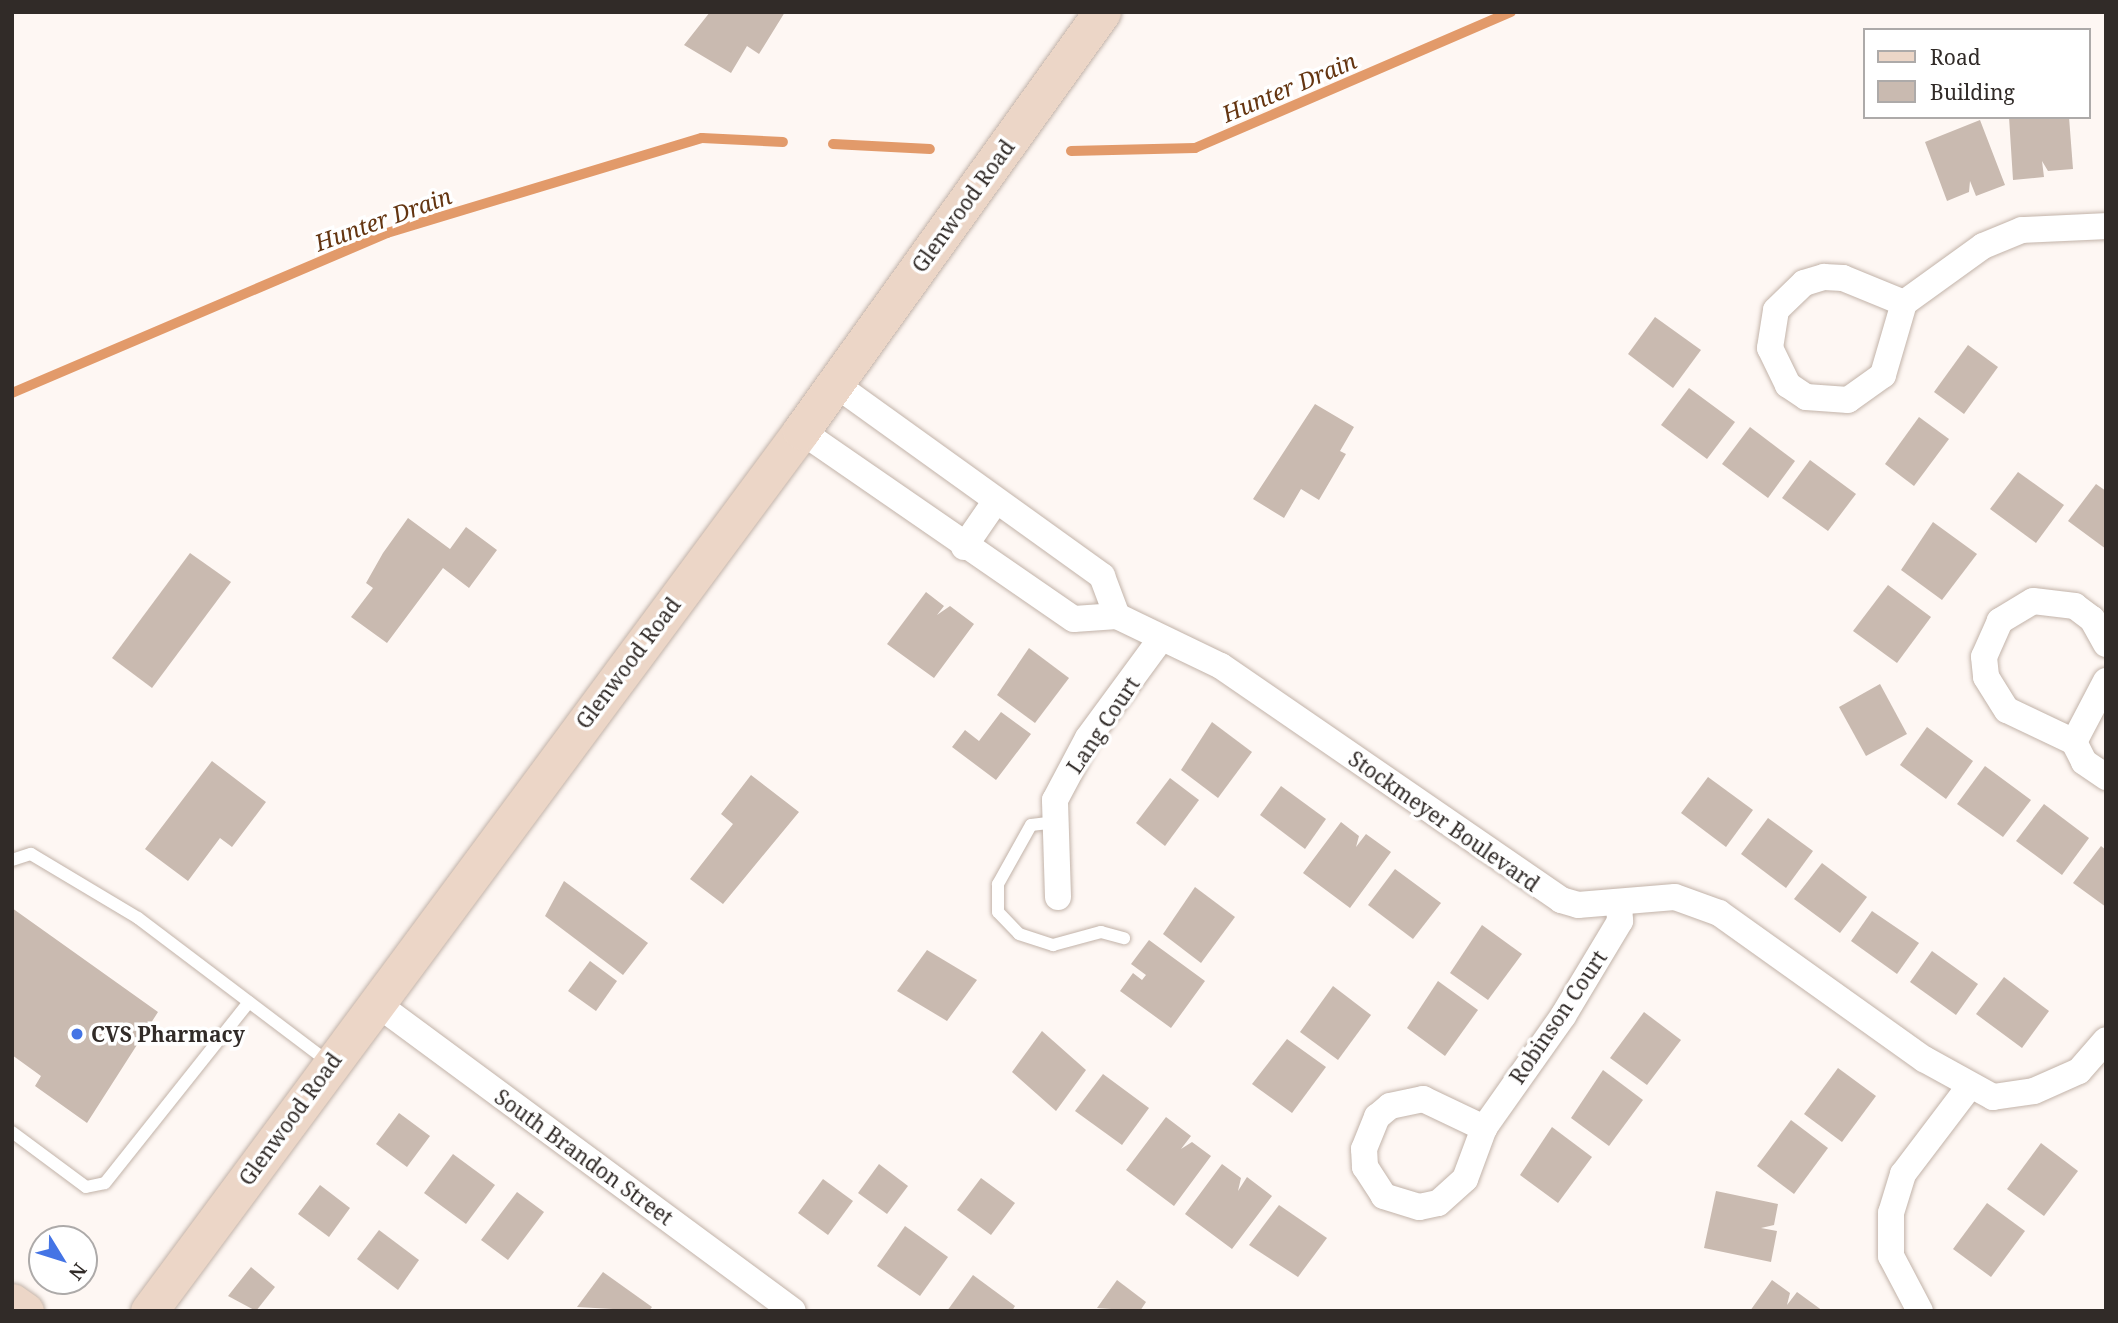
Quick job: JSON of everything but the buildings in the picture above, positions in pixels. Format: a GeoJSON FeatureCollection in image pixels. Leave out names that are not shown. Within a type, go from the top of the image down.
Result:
{"type":"FeatureCollection","features":[{"type":"Feature","properties":{"kind":"street","name":"Glenwood Road"},"geometry":{"type":"LineString","coordinates":[[149,1311],[801,431],[1102,12]]}},
{"type":"Feature","properties":{"kind":"street"},"geometry":{"type":"LineString","coordinates":[[1904,303],[1843,278],[1804,283],[1776,310],[1770,338],[1775,367],[1806,397],[1827,402],[1867,390],[1891,355],[1904,303],[1983,246],[2022,230],[2106,226]]}},
{"type":"Feature","properties":{"kind":"street"},"geometry":{"type":"LineString","coordinates":[[801,431],[964,547],[1074,619],[1117,617],[1102,576],[995,502],[835,384]]}},
{"type":"Feature","properties":{"kind":"street"},"geometry":{"type":"LineString","coordinates":[[964,547],[995,502]]}},
{"type":"Feature","properties":{"kind":"street"},"geometry":{"type":"LineString","coordinates":[[2106,644],[2092,619],[2054,600],[2015,609],[1989,638],[1985,667],[1994,695],[2024,720],[2074,742],[2084,762],[2106,777]]}},
{"type":"Feature","properties":{"kind":"street","name":"Stockmeyer Boulevard"},"geometry":{"type":"LineString","coordinates":[[1117,617],[1160,640],[1221,666],[1535,886],[1578,905],[1675,897],[1719,914],[1969,1087],[1993,1097],[2034,1091],[2079,1071],[2106,1040]]}},
{"type":"Feature","properties":{"kind":"street","name":"Lang Court"},"geometry":{"type":"LineString","coordinates":[[1058,897],[1055,800],[1088,738],[1160,640]]}},
{"type":"Feature","properties":{"kind":"street"},"geometry":{"type":"LineString","coordinates":[[2074,742],[2106,681]]}},
{"type":"Feature","properties":{"kind":"street","name":"Robinson Court"},"geometry":{"type":"LineString","coordinates":[[1484,1128],[1440,1103],[1406,1100],[1390,1106],[1367,1132],[1365,1167],[1384,1196],[1401,1205],[1438,1203],[1465,1179],[1484,1128],[1563,1016],[1620,921],[1619,902]]}},
{"type":"Feature","properties":{"kind":"street","name":"South Brandon Street"},"geometry":{"type":"LineString","coordinates":[[376,1003],[793,1311]]}},
{"type":"Feature","properties":{"kind":"street"},"geometry":{"type":"LineString","coordinates":[[1920,1311],[1891,1256],[1891,1213],[1903,1174],[1969,1087]]}},
{"type":"Feature","properties":{"kind":"street"},"geometry":{"type":"LineString","coordinates":[[12,1302],[25,1311]]}},
{"type":"Feature","properties":{"kind":"lane"},"geometry":{"type":"LineString","coordinates":[[1056,822],[1031,825],[998,884],[998,912],[1019,933],[1053,945],[1101,932],[1124,938]]}},
{"type":"Feature","properties":{"kind":"lane"},"geometry":{"type":"LineString","coordinates":[[12,860],[32,854],[126,911],[331,1063]]}},
{"type":"Feature","properties":{"kind":"lane"},"geometry":{"type":"LineString","coordinates":[[12,1132],[86,1187],[105,1183],[249,1002]]}},
{"type":"Feature","properties":{"kind":"waterway","name":"Hunter Drain"},"geometry":{"type":"LineString","coordinates":[[1071,151],[1195,148],[1511,12]]}},
{"type":"Feature","properties":{"kind":"waterway","name":"Hunter Drain"},"geometry":{"type":"LineString","coordinates":[[12,393],[387,233],[702,138],[783,142]]}},
{"type":"Feature","properties":{"kind":"waterway","name":"Hunter Drain"},"geometry":{"type":"LineString","coordinates":[[833,144],[930,149]]}},
{"type":"Feature","properties":{"kind":"place","name":"CVS Pharmacy"},"geometry":{"type":"Point","coordinates":[77,1034]}}]}
